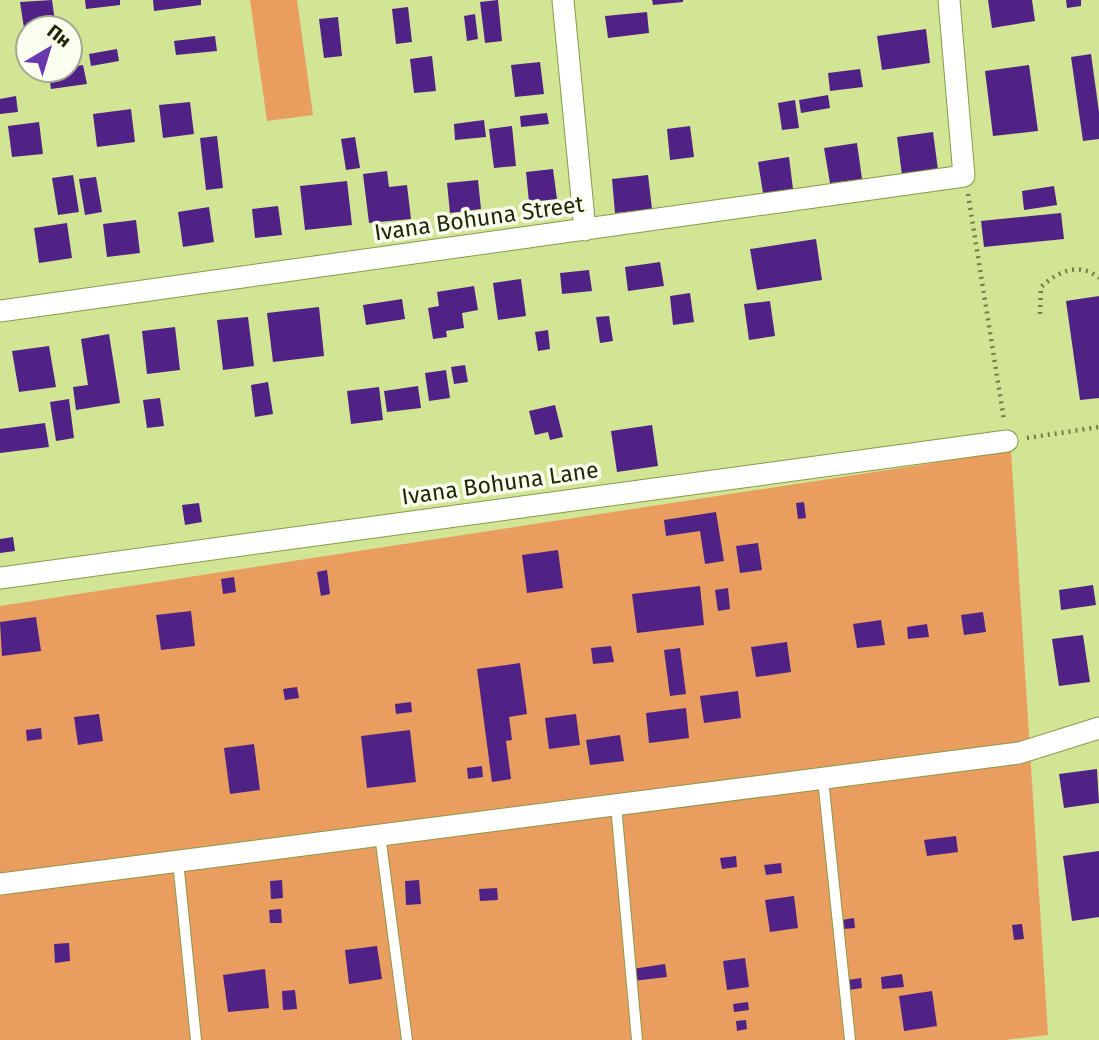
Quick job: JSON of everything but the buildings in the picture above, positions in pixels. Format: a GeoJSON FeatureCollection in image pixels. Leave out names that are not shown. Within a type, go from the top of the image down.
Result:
{"type":"FeatureCollection","features":[{"type":"Feature","properties":{"kind":"street"},"geometry":{"type":"LineString","coordinates":[[563,0],[585,230]]}},
{"type":"Feature","properties":{"kind":"street"},"geometry":{"type":"LineString","coordinates":[[948,0],[964,176]]}},
{"type":"Feature","properties":{"kind":"street","name":"Ivana Bohuna Street"},"geometry":{"type":"LineString","coordinates":[[0,310],[964,176]]}},
{"type":"Feature","properties":{"kind":"street","name":"Ivana Bohuna Lane"},"geometry":{"type":"LineString","coordinates":[[0,578],[1007,441]]}},
{"type":"Feature","properties":{"kind":"street"},"geometry":{"type":"LineString","coordinates":[[0,884],[1019,753],[1099,728]]}},
{"type":"Feature","properties":{"kind":"lane"},"geometry":{"type":"LineString","coordinates":[[823,779],[850,1040]]}},
{"type":"Feature","properties":{"kind":"lane"},"geometry":{"type":"LineString","coordinates":[[616,805],[637,1040]]}},
{"type":"Feature","properties":{"kind":"lane"},"geometry":{"type":"LineString","coordinates":[[380,835],[407,1040]]}},
{"type":"Feature","properties":{"kind":"lane"},"geometry":{"type":"LineString","coordinates":[[178,861],[196,1040]]}},
{"type":"Feature","properties":{"kind":"path"},"geometry":{"type":"LineString","coordinates":[[964,176],[997,363],[1007,441],[1099,427]]}},
{"type":"Feature","properties":{"kind":"path"},"geometry":{"type":"LineString","coordinates":[[1040,314],[1041,287],[1056,274],[1072,269],[1092,272],[1099,278]]}},
{"type":"Feature","properties":{"kind":"shaded area"},"geometry":{"type":"Polygon","coordinates":[[[250,0],[297,0],[313,115],[267,121],[250,0]]]}},
{"type":"Feature","properties":{"kind":"shaded area"},"geometry":{"type":"Polygon","coordinates":[[[1011,451],[1048,1035],[1005,1040],[0,1040],[0,606],[1011,451]]]}}]}
